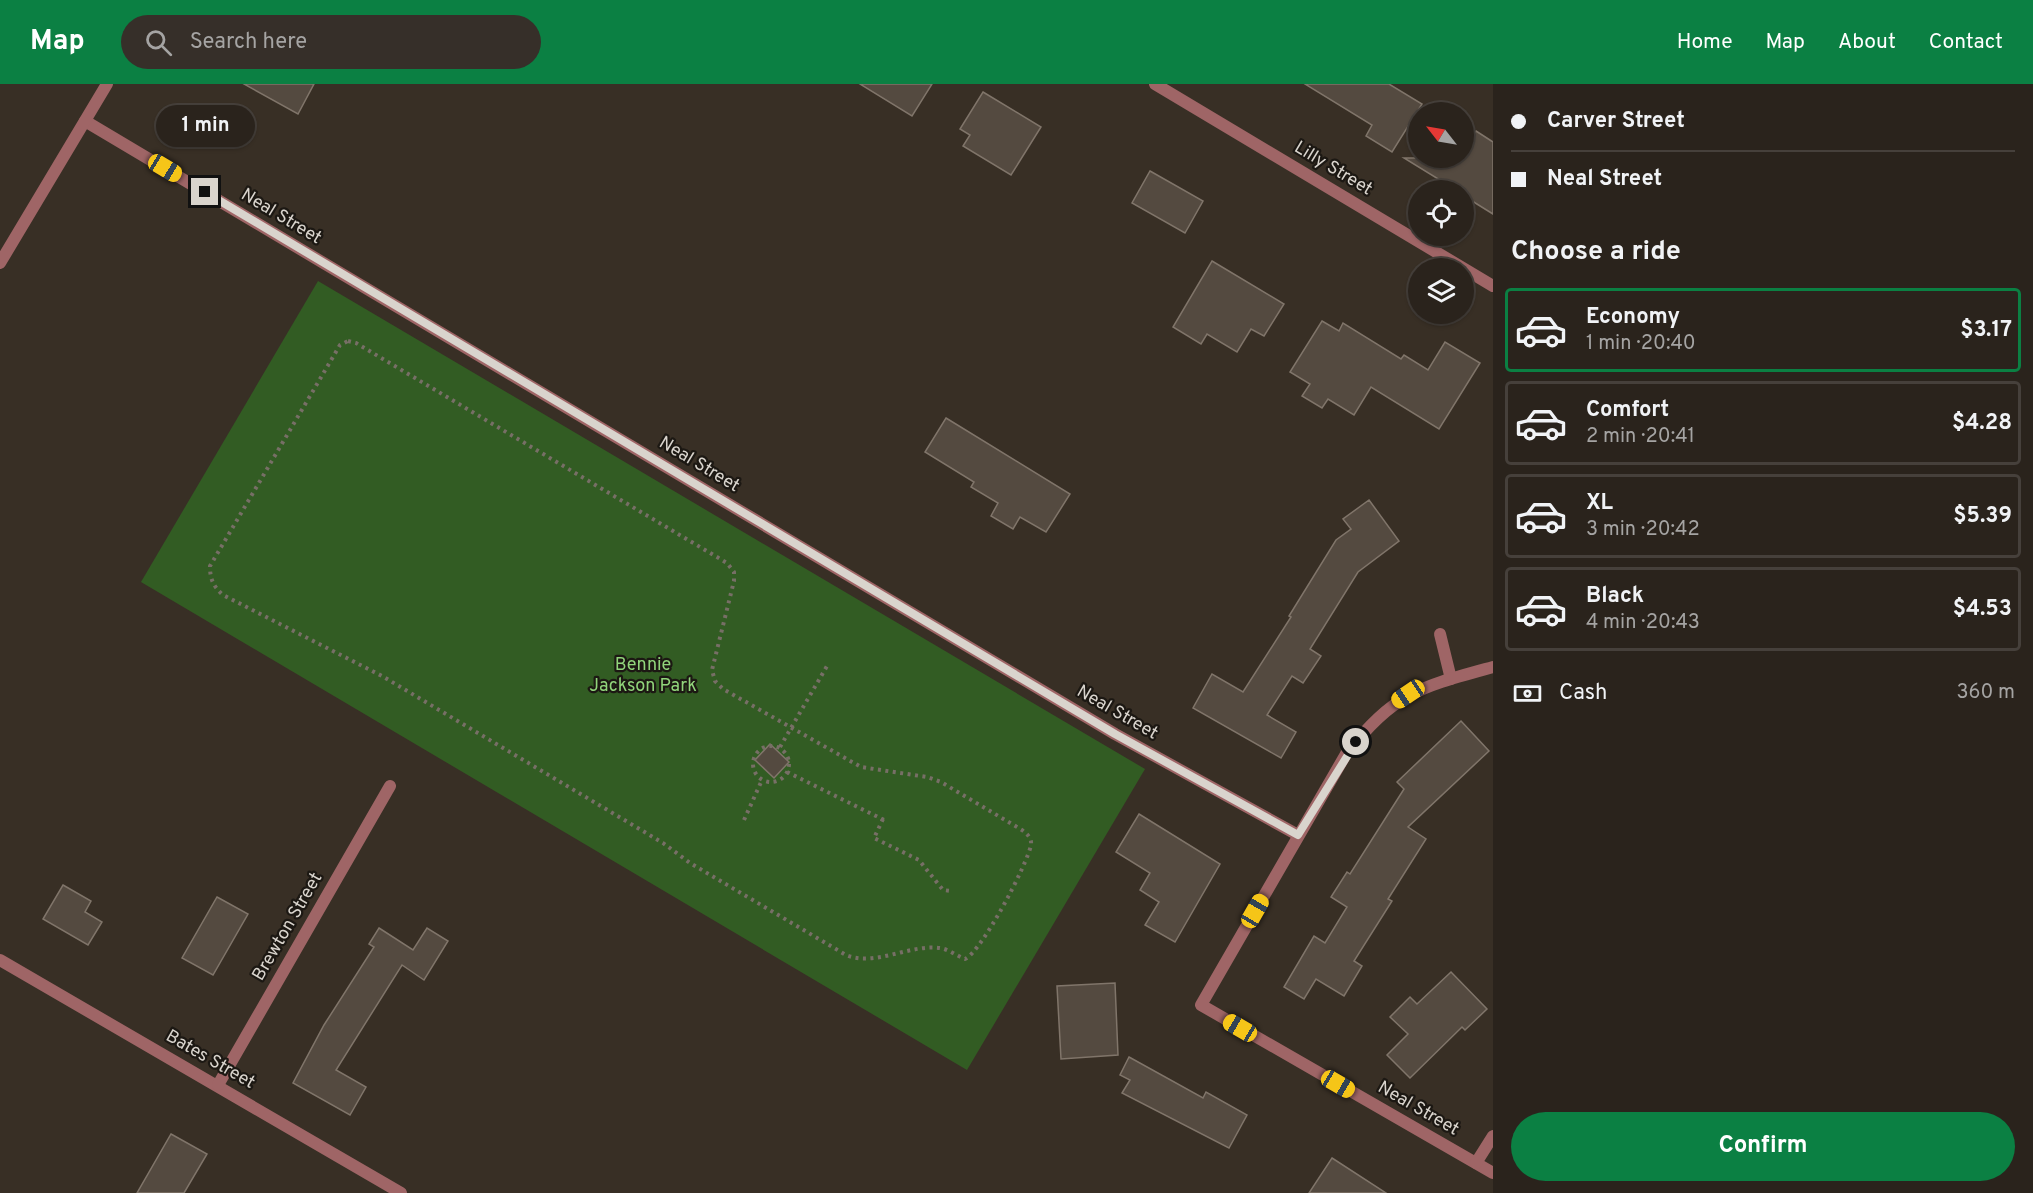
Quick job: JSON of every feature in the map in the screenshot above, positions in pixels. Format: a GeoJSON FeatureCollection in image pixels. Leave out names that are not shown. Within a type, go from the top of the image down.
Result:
{"type":"FeatureCollection","features":[{"type":"Feature","properties":{"kind":"street"},"geometry":{"type":"LineString","coordinates":[[0,263],[107,84]]}},
{"type":"Feature","properties":{"kind":"street","name":"Lilly Street"},"geometry":{"type":"LineString","coordinates":[[1155,84],[1493,286]]}},
{"type":"Feature","properties":{"kind":"street","name":"Neal Street"},"geometry":{"type":"LineString","coordinates":[[85,120],[1115,734],[1298,835],[1201,1005],[1493,1173]]}},
{"type":"Feature","properties":{"kind":"street"},"geometry":{"type":"LineString","coordinates":[[1440,634],[1451,679]]}},
{"type":"Feature","properties":{"kind":"street"},"geometry":{"type":"LineString","coordinates":[[1298,835],[1346,754],[1387,708],[1408,694],[1493,667]]}},
{"type":"Feature","properties":{"kind":"street","name":"Brewton Street"},"geometry":{"type":"LineString","coordinates":[[218,1085],[390,786]]}},
{"type":"Feature","properties":{"kind":"street","name":"Bates Street"},"geometry":{"type":"LineString","coordinates":[[0,960],[401,1193]]}},
{"type":"Feature","properties":{"kind":"street"},"geometry":{"type":"LineString","coordinates":[[1476,1164],[1493,1136]]}},
{"type":"Feature","properties":{"kind":"path"},"geometry":{"type":"LineString","coordinates":[[348,340],[727,563],[734,572],[734,581],[712,670],[715,681],[723,689],[791,728],[861,767],[927,777],[941,782],[1030,837],[1032,844],[1019,874],[986,937],[972,956],[966,959],[944,948],[928,947],[863,959],[846,955],[382,676],[222,595],[210,577],[210,566],[340,345],[348,340]]}},
{"type":"Feature","properties":{"kind":"path"},"geometry":{"type":"LineString","coordinates":[[780,747],[827,666]]}},
{"type":"Feature","properties":{"kind":"path"},"geometry":{"type":"LineString","coordinates":[[768,745],[780,747],[788,757],[787,772],[775,782],[762,780],[754,772],[754,755],[768,745]]}},
{"type":"Feature","properties":{"kind":"path"},"geometry":{"type":"LineString","coordinates":[[787,772],[884,820],[874,838],[919,860],[943,890],[951,891]]}},
{"type":"Feature","properties":{"kind":"path"},"geometry":{"type":"LineString","coordinates":[[744,820],[762,780]]}},
{"type":"Feature","properties":{"kind":"green space","name":"Bennie Jackson Park"},"geometry":{"type":"Polygon","coordinates":[[[318,281],[1145,769],[967,1070],[141,582],[318,281]]]}},
{"type":"Feature","properties":{"kind":"building"},"geometry":{"type":"Polygon","coordinates":[[[244,84],[314,84],[298,114],[244,84]]]}},
{"type":"Feature","properties":{"kind":"building"},"geometry":{"type":"Polygon","coordinates":[[[860,84],[932,84],[912,116],[860,84]]]}},
{"type":"Feature","properties":{"kind":"building"},"geometry":{"type":"Polygon","coordinates":[[[1305,84],[1389,84],[1419,102],[1408,102],[1408,126],[1392,152],[1366,136],[1372,125],[1305,84]]]}},
{"type":"Feature","properties":{"kind":"building"},"geometry":{"type":"Polygon","coordinates":[[[983,92],[1041,127],[1011,175],[963,146],[970,135],[960,129],[983,92]]]}},
{"type":"Feature","properties":{"kind":"building"},"geometry":{"type":"Polygon","coordinates":[[[1476,131],[1493,142],[1493,214],[1474,202],[1474,180],[1440,180],[1420,168],[1474,168],[1474,134],[1476,131]]]}},
{"type":"Feature","properties":{"kind":"building"},"geometry":{"type":"Polygon","coordinates":[[[1150,171],[1203,201],[1185,233],[1132,203],[1150,171]]]}},
{"type":"Feature","properties":{"kind":"building"},"geometry":{"type":"Polygon","coordinates":[[[1212,261],[1284,304],[1264,336],[1251,329],[1237,352],[1207,334],[1201,344],[1173,327],[1212,261]]]}},
{"type":"Feature","properties":{"kind":"building"},"geometry":{"type":"Polygon","coordinates":[[[1322,321],[1339,331],[1343,323],[1401,359],[1404,355],[1428,370],[1445,342],[1480,363],[1439,429],[1371,387],[1354,415],[1328,399],[1322,408],[1302,396],[1310,384],[1290,372],[1322,321]]]}},
{"type":"Feature","properties":{"kind":"building"},"geometry":{"type":"Polygon","coordinates":[[[946,418],[1070,494],[1046,532],[1020,517],[1013,529],[991,516],[998,503],[971,487],[974,482],[925,452],[946,418]]]}},
{"type":"Feature","properties":{"kind":"building"},"geometry":{"type":"Polygon","coordinates":[[[1369,500],[1399,541],[1358,572],[1310,649],[1321,656],[1303,683],[1292,676],[1267,715],[1296,732],[1281,758],[1193,708],[1212,674],[1243,692],[1291,617],[1289,616],[1336,540],[1351,529],[1343,519],[1369,500]]]}},
{"type":"Feature","properties":{"kind":"building"},"geometry":{"type":"Polygon","coordinates":[[[1461,721],[1489,751],[1408,827],[1426,839],[1388,899],[1392,901],[1354,961],[1362,966],[1344,996],[1316,979],[1304,999],[1284,987],[1314,936],[1325,943],[1347,907],[1331,897],[1347,872],[1350,874],[1404,789],[1397,782],[1461,721]]]}},
{"type":"Feature","properties":{"kind":"building"},"geometry":{"type":"Polygon","coordinates":[[[770,744],[789,762],[774,778],[755,760],[770,744]]]}},
{"type":"Feature","properties":{"kind":"building"},"geometry":{"type":"Polygon","coordinates":[[[1139,814],[1220,864],[1175,942],[1145,925],[1159,902],[1140,890],[1150,873],[1116,852],[1139,814]]]}},
{"type":"Feature","properties":{"kind":"building"},"geometry":{"type":"Polygon","coordinates":[[[63,885],[91,901],[85,912],[102,922],[88,945],[43,919],[63,885]]]}},
{"type":"Feature","properties":{"kind":"building"},"geometry":{"type":"Polygon","coordinates":[[[217,897],[248,914],[213,975],[182,958],[217,897]]]}},
{"type":"Feature","properties":{"kind":"building"},"geometry":{"type":"Polygon","coordinates":[[[379,928],[413,950],[427,928],[448,941],[424,980],[402,965],[336,1070],[366,1087],[350,1115],[293,1083],[324,1025],[374,947],[369,944],[379,928]]]}},
{"type":"Feature","properties":{"kind":"building"},"geometry":{"type":"Polygon","coordinates":[[[1451,972],[1487,1009],[1465,1030],[1462,1027],[1410,1078],[1387,1055],[1408,1034],[1390,1017],[1410,997],[1417,1004],[1451,972]]]}},
{"type":"Feature","properties":{"kind":"building"},"geometry":{"type":"Polygon","coordinates":[[[1115,983],[1118,1055],[1061,1059],[1057,986],[1115,983]]]}},
{"type":"Feature","properties":{"kind":"building"},"geometry":{"type":"Polygon","coordinates":[[[1129,1057],[1203,1098],[1206,1092],[1247,1115],[1229,1148],[1122,1093],[1130,1080],[1120,1075],[1129,1057]]]}},
{"type":"Feature","properties":{"kind":"building"},"geometry":{"type":"Polygon","coordinates":[[[171,1134],[207,1154],[184,1193],[137,1193],[171,1134]]]}},
{"type":"Feature","properties":{"kind":"building"},"geometry":{"type":"Polygon","coordinates":[[[1332,1158],[1386,1193],[1309,1193],[1332,1158]]]}},
{"type":"Feature","properties":{"kind":"route"},"geometry":{"type":"LineString","coordinates":[[205,192],[1115,734],[1298,835],[1346,754],[1356,742]]}}]}
